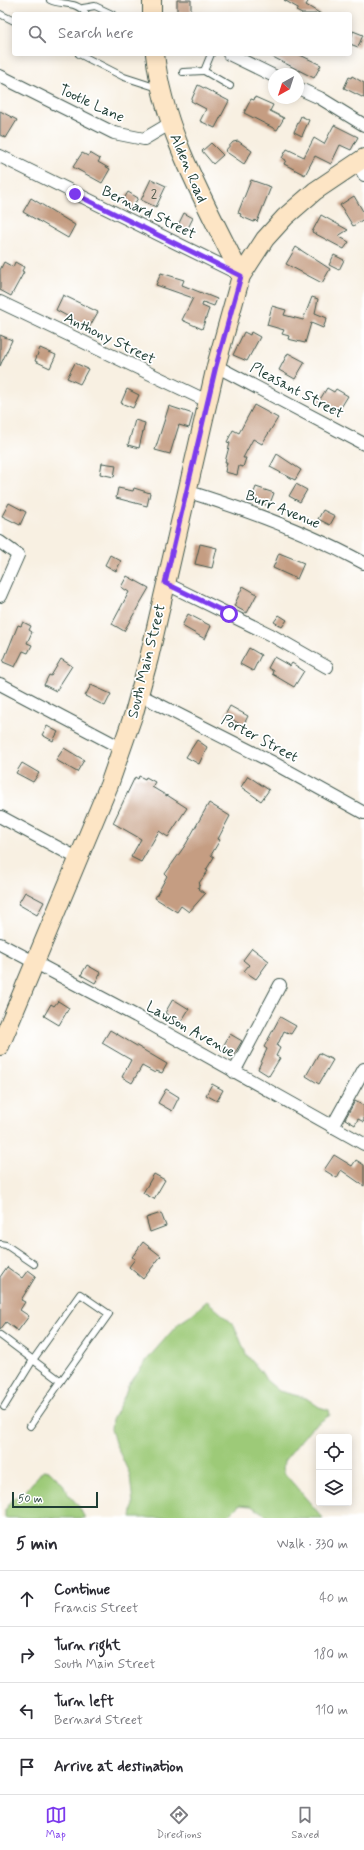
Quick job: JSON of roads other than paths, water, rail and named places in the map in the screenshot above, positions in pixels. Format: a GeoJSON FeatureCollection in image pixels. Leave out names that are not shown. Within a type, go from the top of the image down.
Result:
{"type":"FeatureCollection","features":[{"type":"Feature","properties":{"kind":"main road"},"geometry":{"type":"LineString","coordinates":[[152,0],[152,12]]}},
{"type":"Feature","properties":{"kind":"main road","name":"Alden Road"},"geometry":{"type":"LineString","coordinates":[[154,56],[161,89],[171,123],[189,172],[241,276]]}},
{"type":"Feature","properties":{"kind":"main road","name":"South Main Street"},"geometry":{"type":"LineString","coordinates":[[0,1046],[36,964],[123,749],[140,695],[207,402],[241,276],[265,239],[278,224],[315,191],[362,165]]}},
{"type":"Feature","properties":{"kind":"street"},"geometry":{"type":"LineString","coordinates":[[233,56],[268,73]]}},
{"type":"Feature","properties":{"kind":"street","name":"Tootle Lane"},"geometry":{"type":"LineString","coordinates":[[0,76],[114,133],[144,138],[171,123]]}},
{"type":"Feature","properties":{"kind":"street"},"geometry":{"type":"LineString","coordinates":[[304,91],[320,98],[364,125]]}},
{"type":"Feature","properties":{"kind":"street","name":"Bernard Street"},"geometry":{"type":"LineString","coordinates":[[0,156],[241,276]]}},
{"type":"Feature","properties":{"kind":"street","name":"Anthony Street"},"geometry":{"type":"LineString","coordinates":[[0,302],[207,402]]}},
{"type":"Feature","properties":{"kind":"street","name":"Pleasant Street"},"geometry":{"type":"LineString","coordinates":[[216,366],[364,444]]}},
{"type":"Feature","properties":{"kind":"street","name":"Burr Avenue"},"geometry":{"type":"LineString","coordinates":[[186,492],[275,521],[364,563]]}},
{"type":"Feature","properties":{"kind":"street"},"geometry":{"type":"LineString","coordinates":[[0,542],[18,555],[0,596]]}},
{"type":"Feature","properties":{"kind":"street"},"geometry":{"type":"LineString","coordinates":[[165,583],[264,632],[327,667]]}},
{"type":"Feature","properties":{"kind":"street"},"geometry":{"type":"LineString","coordinates":[[0,684],[123,749]]}},
{"type":"Feature","properties":{"kind":"street","name":"Porter Street"},"geometry":{"type":"LineString","coordinates":[[140,695],[270,761],[364,813]]}},
{"type":"Feature","properties":{"kind":"street"},"geometry":{"type":"LineString","coordinates":[[1,817],[79,859]]}},
{"type":"Feature","properties":{"kind":"street","name":"Lawson Avenue"},"geometry":{"type":"LineString","coordinates":[[0,944],[136,1016],[364,1144]]}},
{"type":"Feature","properties":{"kind":"street"},"geometry":{"type":"LineString","coordinates":[[234,1072],[280,985]]}},
{"type":"Feature","properties":{"kind":"street"},"geometry":{"type":"LineString","coordinates":[[332,1127],[364,1069]]}},
{"type":"Feature","properties":{"kind":"lane"},"geometry":{"type":"LineString","coordinates":[[50,0],[54,2],[69,1],[85,11],[95,6],[108,12]]}},
{"type":"Feature","properties":{"kind":"lane"},"geometry":{"type":"LineString","coordinates":[[0,14],[12,20]]}},
{"type":"Feature","properties":{"kind":"lane"},"geometry":{"type":"LineString","coordinates":[[83,56],[124,76],[161,89]]}},
{"type":"Feature","properties":{"kind":"lane"},"geometry":{"type":"LineString","coordinates":[[204,71],[210,56]]}},
{"type":"Feature","properties":{"kind":"lane"},"geometry":{"type":"LineString","coordinates":[[183,72],[204,71],[230,86]]}},
{"type":"Feature","properties":{"kind":"lane"},"geometry":{"type":"LineString","coordinates":[[0,1244],[6,1245],[34,1264]]}},
{"type":"Feature","properties":{"kind":"lane"},"geometry":{"type":"LineString","coordinates":[[4,1407],[34,1360],[80,1294],[109,1314],[30,1426]]}},
{"type":"Feature","properties":{"kind":"lane"},"geometry":{"type":"LineString","coordinates":[[0,1335],[61,1381]]}}]}
